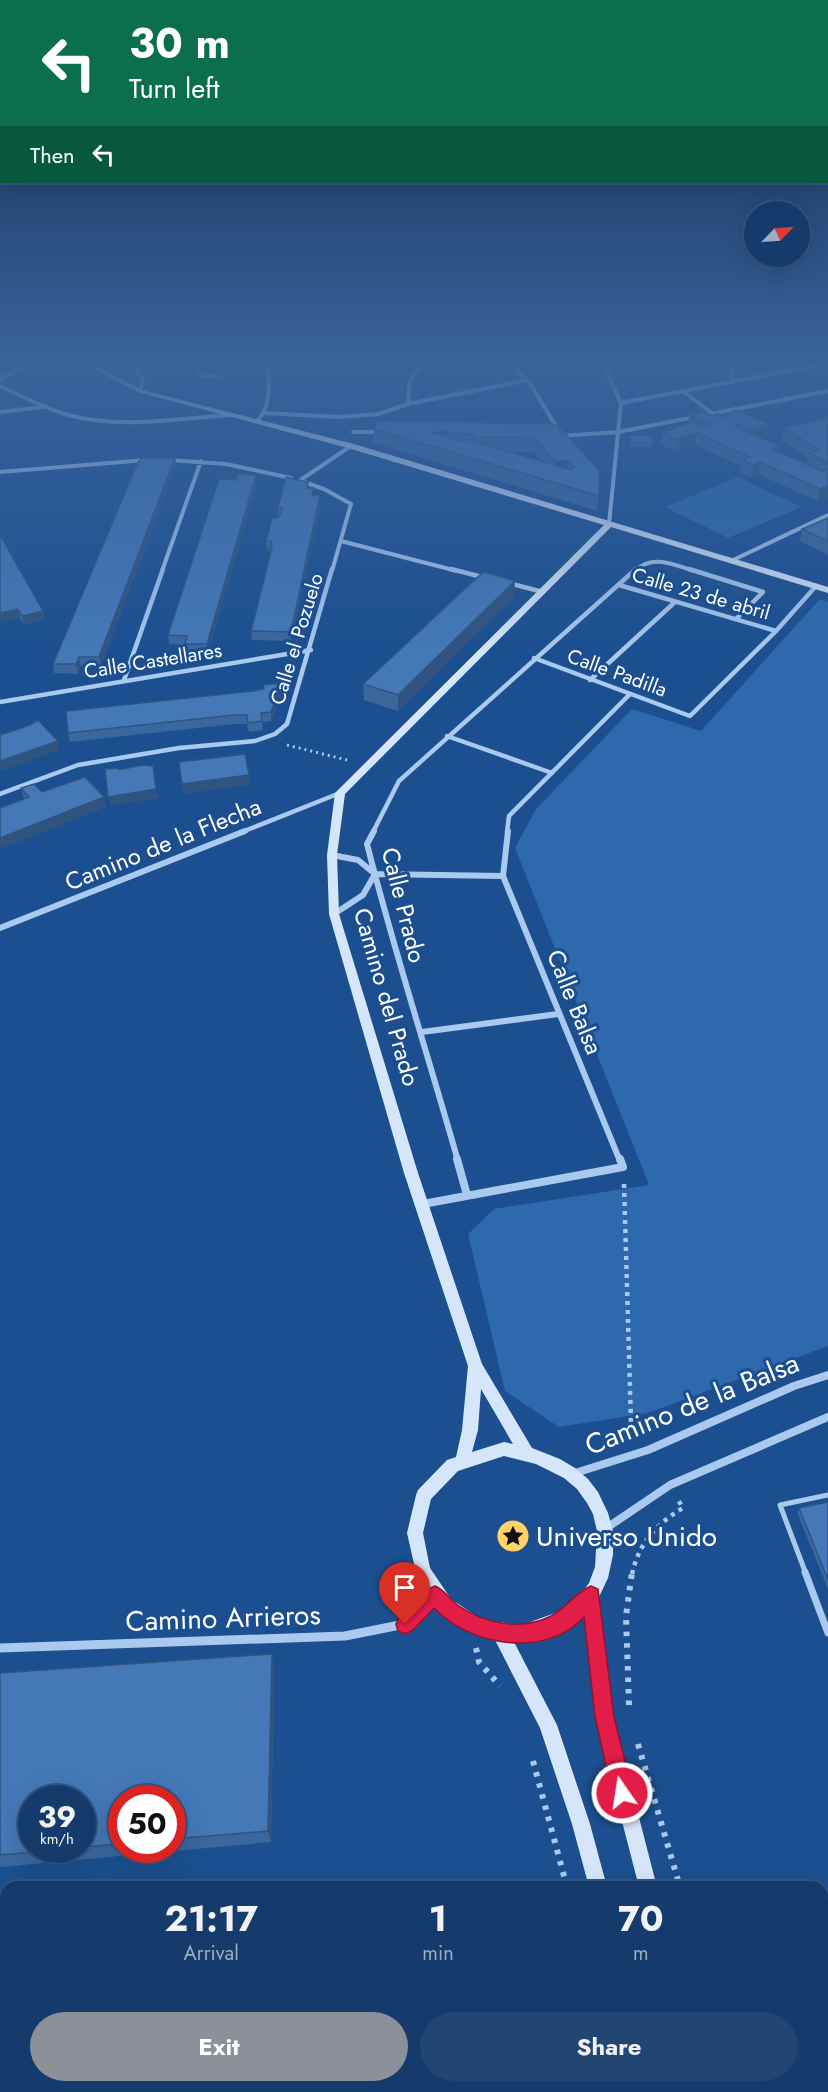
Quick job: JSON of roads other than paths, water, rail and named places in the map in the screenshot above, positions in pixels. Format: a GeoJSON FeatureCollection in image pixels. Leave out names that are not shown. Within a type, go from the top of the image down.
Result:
{"type":"FeatureCollection","features":[{"type":"Feature","properties":{"kind":"main road"},"geometry":{"type":"LineString","coordinates":[[393,460],[828,590]]}},
{"type":"Feature","properties":{"kind":"main road"},"geometry":{"type":"LineString","coordinates":[[340,793],[609,524]]}},
{"type":"Feature","properties":{"kind":"main road","name":"Camino del Prado"},"geometry":{"type":"LineString","coordinates":[[340,793],[332,855],[334,914],[475,1366],[526,1452]]}},
{"type":"Feature","properties":{"kind":"main road","name":"Camino del Prado"},"geometry":{"type":"LineString","coordinates":[[463,1459],[471,1430],[475,1366]]}},
{"type":"Feature","properties":{"kind":"main road"},"geometry":{"type":"LineString","coordinates":[[504,1449],[526,1452],[550,1460],[572,1474],[587,1490],[598,1509],[605,1529],[606,1552],[602,1575],[591,1595],[574,1613],[552,1626],[527,1633],[500,1633],[470,1624],[450,1611],[435,1595],[418,1562],[414,1545],[416,1518],[425,1493],[442,1474],[463,1459],[483,1452],[504,1449]]}},
{"type":"Feature","properties":{"kind":"main road"},"geometry":{"type":"LineString","coordinates":[[591,1595],[604,1717],[646,1881]]}},
{"type":"Feature","properties":{"kind":"main road"},"geometry":{"type":"LineString","coordinates":[[500,1633],[548,1725],[581,1824],[596,1881]]}},
{"type":"Feature","properties":{"kind":"street"},"geometry":{"type":"LineString","coordinates":[[0,472],[152,460]]}},
{"type":"Feature","properties":{"kind":"street"},"geometry":{"type":"LineString","coordinates":[[163,460],[226,464],[299,481],[332,460]]}},
{"type":"Feature","properties":{"kind":"street"},"geometry":{"type":"LineString","coordinates":[[609,524],[615,460]]}},
{"type":"Feature","properties":{"kind":"street"},"geometry":{"type":"LineString","coordinates":[[124,681],[201,461]]}},
{"type":"Feature","properties":{"kind":"street","name":"Calle el Pozuelo"},"geometry":{"type":"LineString","coordinates":[[0,794],[78,765],[179,748],[255,741],[275,734],[287,724],[351,504],[324,489],[299,481]]}},
{"type":"Feature","properties":{"kind":"street"},"geometry":{"type":"LineString","coordinates":[[731,561],[828,515]]}},
{"type":"Feature","properties":{"kind":"street"},"geometry":{"type":"LineString","coordinates":[[341,541],[489,578]]}},
{"type":"Feature","properties":{"kind":"street","name":"Calle Prado"},"geometry":{"type":"LineString","coordinates":[[467,1194],[422,1032],[390,936],[367,844],[399,781],[534,658],[644,563],[654,560],[763,592],[736,619]]}},
{"type":"Feature","properties":{"kind":"street"},"geometry":{"type":"LineString","coordinates":[[501,581],[543,592]]}},
{"type":"Feature","properties":{"kind":"street","name":"Calle 23 de abril"},"geometry":{"type":"LineString","coordinates":[[619,585],[776,631]]}},
{"type":"Feature","properties":{"kind":"street"},"geometry":{"type":"LineString","coordinates":[[776,631],[816,586]]}},
{"type":"Feature","properties":{"kind":"street"},"geometry":{"type":"LineString","coordinates":[[590,680],[675,602]]}},
{"type":"Feature","properties":{"kind":"street","name":"Calle Padilla"},"geometry":{"type":"LineString","coordinates":[[534,658],[690,716],[776,631]]}},
{"type":"Feature","properties":{"kind":"street","name":"Calle Castellares"},"geometry":{"type":"LineString","coordinates":[[0,702],[310,650]]}},
{"type":"Feature","properties":{"kind":"street","name":"Calle Balsa"},"geometry":{"type":"LineString","coordinates":[[467,1194],[623,1167],[503,876],[509,816],[629,695]]}},
{"type":"Feature","properties":{"kind":"street"},"geometry":{"type":"LineString","coordinates":[[447,736],[552,773]]}},
{"type":"Feature","properties":{"kind":"street","name":"Camino de la Flecha"},"geometry":{"type":"LineString","coordinates":[[0,928],[340,793]]}},
{"type":"Feature","properties":{"kind":"street"},"geometry":{"type":"LineString","coordinates":[[332,855],[358,860],[375,874],[503,876]]}},
{"type":"Feature","properties":{"kind":"street"},"geometry":{"type":"LineString","coordinates":[[334,914],[363,895],[375,874]]}},
{"type":"Feature","properties":{"kind":"street"},"geometry":{"type":"LineString","coordinates":[[422,1032],[558,1014]]}},
{"type":"Feature","properties":{"kind":"street"},"geometry":{"type":"LineString","coordinates":[[423,1204],[467,1194]]}},
{"type":"Feature","properties":{"kind":"street","name":"Camino de la Balsa"},"geometry":{"type":"LineString","coordinates":[[572,1474],[648,1450],[794,1386],[828,1375]]}},
{"type":"Feature","properties":{"kind":"street"},"geometry":{"type":"LineString","coordinates":[[605,1529],[669,1485],[828,1417]]}},
{"type":"Feature","properties":{"kind":"street","name":"Camino Arrieros"},"geometry":{"type":"LineString","coordinates":[[0,1648],[345,1636],[405,1624],[435,1595]]}},
{"type":"Feature","properties":{"kind":"lane"},"geometry":{"type":"LineString","coordinates":[[828,1495],[780,1505],[828,1633]]}},
{"type":"Feature","properties":{"kind":"place","name":"Universo Unido"},"geometry":{"type":"Point","coordinates":[513,1536]}}]}
